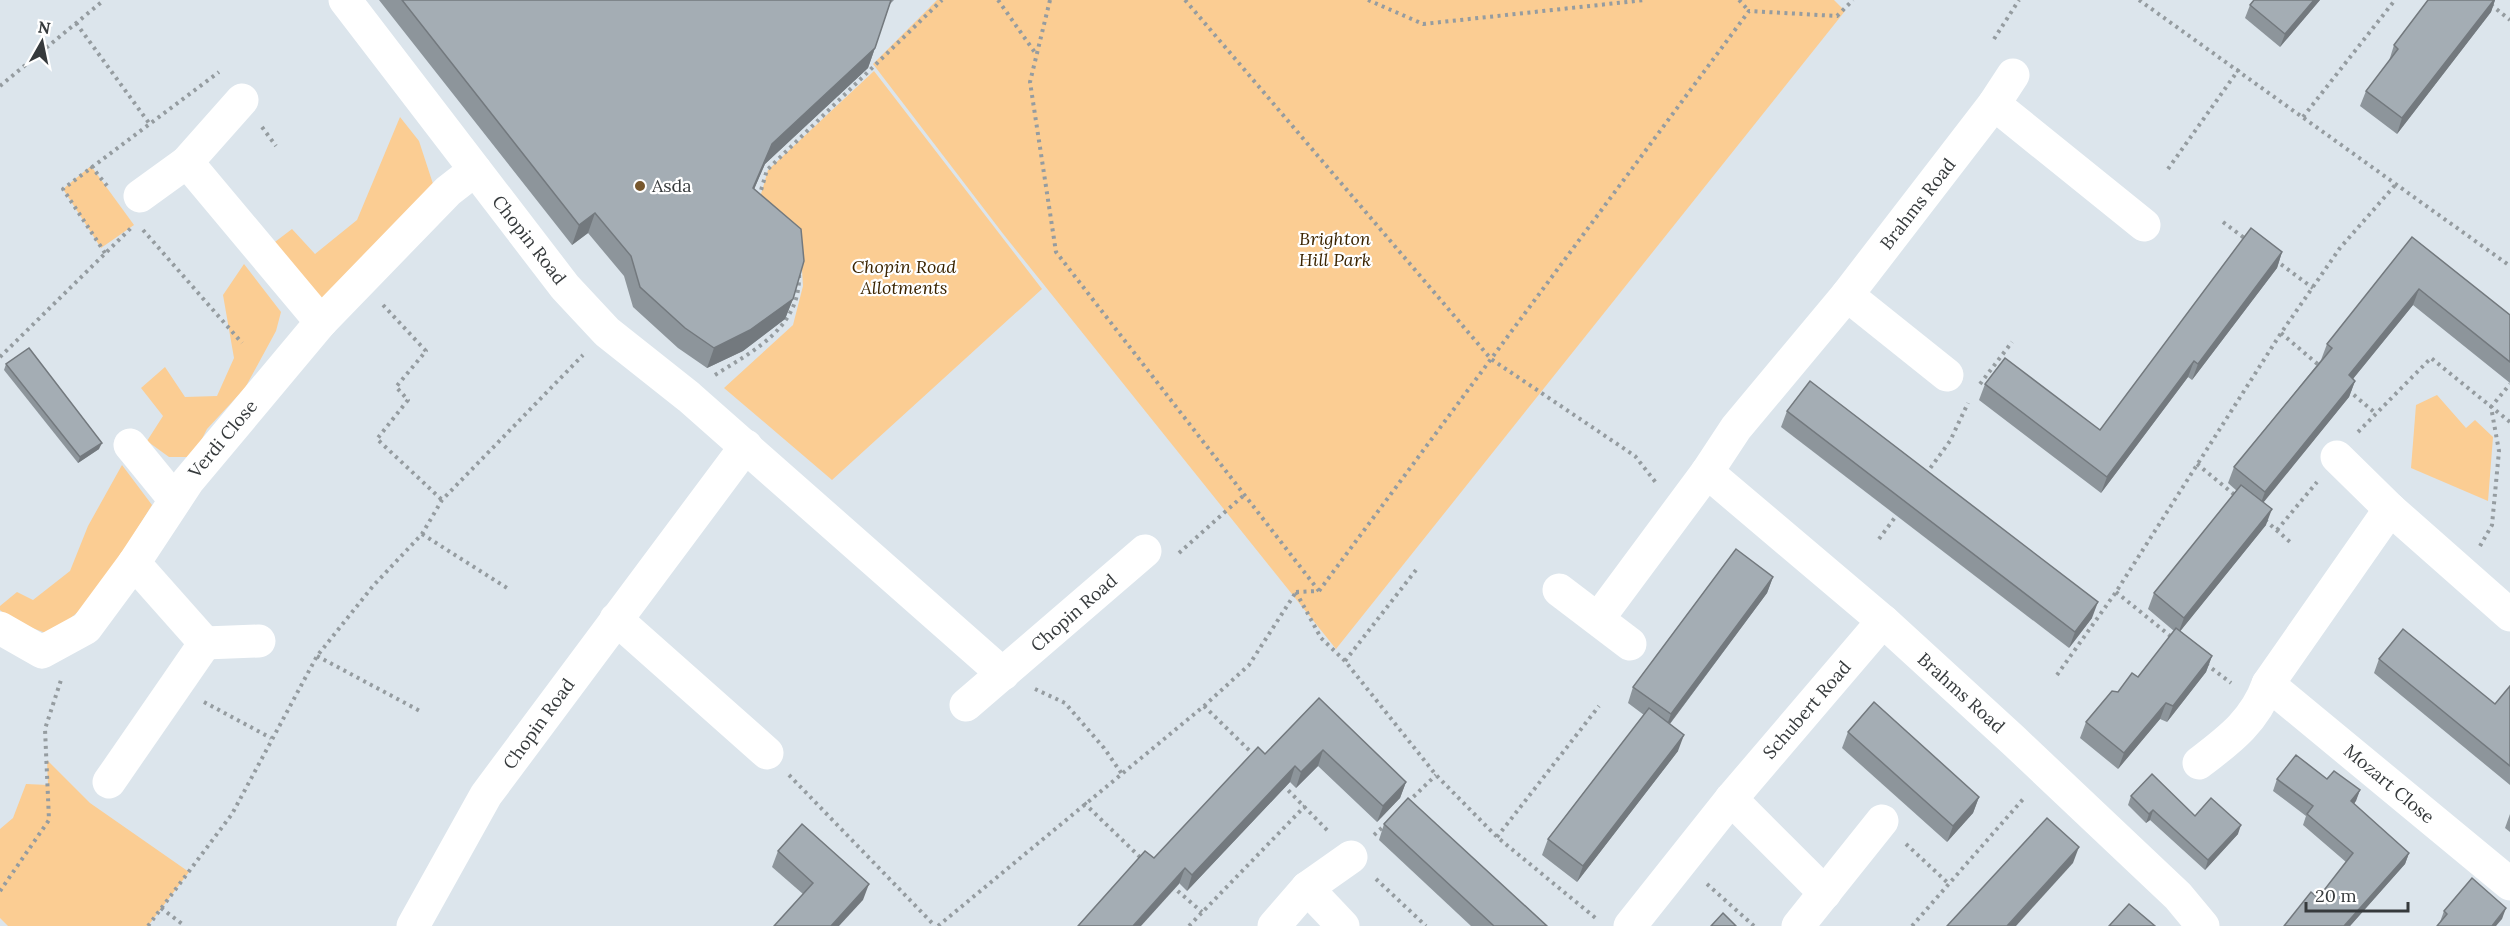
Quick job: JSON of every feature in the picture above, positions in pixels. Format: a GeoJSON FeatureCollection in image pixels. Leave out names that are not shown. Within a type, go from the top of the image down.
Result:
{"type":"FeatureCollection","features":[{"type":"Feature","properties":{"kind":"street","name":"Chopin Road"},"geometry":{"type":"LineString","coordinates":[[345,0],[564,287],[607,332],[746,446],[1003,674]]}},
{"type":"Feature","properties":{"kind":"street","name":"Brahms Road"},"geometry":{"type":"LineString","coordinates":[[1598,619],[1707,472],[1736,428],[1847,295],[1994,104],[2013,75]]}},
{"type":"Feature","properties":{"kind":"street"},"geometry":{"type":"LineString","coordinates":[[127,195],[188,162],[242,100]]}},
{"type":"Feature","properties":{"kind":"street"},"geometry":{"type":"LineString","coordinates":[[1994,104],[2144,225]]}},
{"type":"Feature","properties":{"kind":"street"},"geometry":{"type":"LineString","coordinates":[[188,162],[321,322]]}},
{"type":"Feature","properties":{"kind":"street","name":"Verdi Close"},"geometry":{"type":"LineString","coordinates":[[0,628],[42,652],[86,628],[134,563],[188,481],[321,322],[448,191],[475,170]]}},
{"type":"Feature","properties":{"kind":"street"},"geometry":{"type":"LineString","coordinates":[[1847,295],[1947,375]]}},
{"type":"Feature","properties":{"kind":"street"},"geometry":{"type":"LineString","coordinates":[[130,445],[175,500]]}},
{"type":"Feature","properties":{"kind":"street","name":"Chopin Road"},"geometry":{"type":"LineString","coordinates":[[413,926],[486,795],[746,446]]}},
{"type":"Feature","properties":{"kind":"street"},"geometry":{"type":"LineString","coordinates":[[2337,457],[2390,509],[2510,615]]}},
{"type":"Feature","properties":{"kind":"street","name":"Brahms Road"},"geometry":{"type":"LineString","coordinates":[[1707,472],[1883,621],[2178,896],[2203,926]]}},
{"type":"Feature","properties":{"kind":"street"},"geometry":{"type":"LineString","coordinates":[[2199,763],[2238,734],[2390,509]]}},
{"type":"Feature","properties":{"kind":"street","name":"Chopin Road"},"geometry":{"type":"LineString","coordinates":[[966,705],[1145,551]]}},
{"type":"Feature","properties":{"kind":"street"},"geometry":{"type":"LineString","coordinates":[[134,563],[205,643]]}},
{"type":"Feature","properties":{"kind":"street"},"geometry":{"type":"LineString","coordinates":[[1559,590],[1630,644]]}},
{"type":"Feature","properties":{"kind":"street"},"geometry":{"type":"LineString","coordinates":[[616,619],[767,753]]}},
{"type":"Feature","properties":{"kind":"street","name":"Schubert Road"},"geometry":{"type":"LineString","coordinates":[[1630,926],[1731,800],[1883,621]]}},
{"type":"Feature","properties":{"kind":"street"},"geometry":{"type":"LineString","coordinates":[[205,643],[260,641]]}},
{"type":"Feature","properties":{"kind":"street"},"geometry":{"type":"LineString","coordinates":[[109,782],[205,643]]}},
{"type":"Feature","properties":{"kind":"street","name":"Mozart Close"},"geometry":{"type":"LineString","coordinates":[[2264,695],[2510,884]]}},
{"type":"Feature","properties":{"kind":"street"},"geometry":{"type":"LineString","coordinates":[[1731,800],[1825,893]]}},
{"type":"Feature","properties":{"kind":"street"},"geometry":{"type":"LineString","coordinates":[[1798,926],[1882,821]]}},
{"type":"Feature","properties":{"kind":"street"},"geometry":{"type":"LineString","coordinates":[[1274,926],[1307,888],[1352,857]]}},
{"type":"Feature","properties":{"kind":"street"},"geometry":{"type":"LineString","coordinates":[[1307,888],[1343,926]]}},
{"type":"Feature","properties":{"kind":"path"},"geometry":{"type":"LineString","coordinates":[[0,86],[104,0]]}},
{"type":"Feature","properties":{"kind":"path"},"geometry":{"type":"LineString","coordinates":[[758,201],[766,170],[942,0]]}},
{"type":"Feature","properties":{"kind":"path"},"geometry":{"type":"LineString","coordinates":[[998,0],[1036,55]]}},
{"type":"Feature","properties":{"kind":"path"},"geometry":{"type":"LineString","coordinates":[[1050,0],[1030,82],[1056,252],[1243,496],[1319,591]]}},
{"type":"Feature","properties":{"kind":"path"},"geometry":{"type":"LineString","coordinates":[[1185,0],[1491,359],[1635,456],[1658,486]]}},
{"type":"Feature","properties":{"kind":"path"},"geometry":{"type":"LineString","coordinates":[[1368,0],[1424,24],[1645,0]]}},
{"type":"Feature","properties":{"kind":"path"},"geometry":{"type":"LineString","coordinates":[[1739,0],[1749,11],[1837,16],[1852,0]]}},
{"type":"Feature","properties":{"kind":"path"},"geometry":{"type":"LineString","coordinates":[[1994,39],[2019,0]]}},
{"type":"Feature","properties":{"kind":"path"},"geometry":{"type":"LineString","coordinates":[[2139,0],[2239,69],[2510,266]]}},
{"type":"Feature","properties":{"kind":"path"},"geometry":{"type":"LineString","coordinates":[[2303,117],[2395,0]]}},
{"type":"Feature","properties":{"kind":"path"},"geometry":{"type":"LineString","coordinates":[[2485,0],[2510,20]]}},
{"type":"Feature","properties":{"kind":"path"},"geometry":{"type":"LineString","coordinates":[[1319,591],[1749,11]]}},
{"type":"Feature","properties":{"kind":"path"},"geometry":{"type":"LineString","coordinates":[[76,23],[149,123]]}},
{"type":"Feature","properties":{"kind":"path"},"geometry":{"type":"LineString","coordinates":[[2168,169],[2239,69]]}},
{"type":"Feature","properties":{"kind":"path"},"geometry":{"type":"LineString","coordinates":[[105,253],[63,189],[91,166],[127,195]]}},
{"type":"Feature","properties":{"kind":"path"},"geometry":{"type":"LineString","coordinates":[[2057,675],[2116,592],[2281,333],[2340,248],[2397,183]]}},
{"type":"Feature","properties":{"kind":"path"},"geometry":{"type":"LineString","coordinates":[[0,357],[136,222],[242,343]]}},
{"type":"Feature","properties":{"kind":"path"},"geometry":{"type":"LineString","coordinates":[[2223,222],[2250,242]]}},
{"type":"Feature","properties":{"kind":"path"},"geometry":{"type":"LineString","coordinates":[[2268,255],[2313,288]]}},
{"type":"Feature","properties":{"kind":"path"},"geometry":{"type":"LineString","coordinates":[[710,378],[786,324],[800,286],[799,265]]}},
{"type":"Feature","properties":{"kind":"path"},"geometry":{"type":"LineString","coordinates":[[360,280],[426,351],[396,387],[408,400],[377,439],[442,500]]}},
{"type":"Feature","properties":{"kind":"path"},"geometry":{"type":"LineString","coordinates":[[2281,333],[2323,369]]}},
{"type":"Feature","properties":{"kind":"path"},"geometry":{"type":"LineString","coordinates":[[1924,476],[1950,441],[1973,393],[2012,342]]}},
{"type":"Feature","properties":{"kind":"path"},"geometry":{"type":"LineString","coordinates":[[148,926],[232,814],[317,656],[373,586],[422,534],[442,500],[591,347]]}},
{"type":"Feature","properties":{"kind":"path"},"geometry":{"type":"LineString","coordinates":[[2277,530],[2374,412],[2431,357],[2510,422]]}},
{"type":"Feature","properties":{"kind":"path"},"geometry":{"type":"LineString","coordinates":[[2340,384],[2374,412]]}},
{"type":"Feature","properties":{"kind":"path"},"geometry":{"type":"LineString","coordinates":[[2463,573],[2492,525],[2499,451],[2491,407],[2510,384]]}},
{"type":"Feature","properties":{"kind":"path"},"geometry":{"type":"LineString","coordinates":[[2197,464],[2242,501]]}},
{"type":"Feature","properties":{"kind":"path"},"geometry":{"type":"LineString","coordinates":[[1145,551],[1159,570],[1243,496]]}},
{"type":"Feature","properties":{"kind":"path"},"geometry":{"type":"LineString","coordinates":[[1879,539],[1905,503]]}},
{"type":"Feature","properties":{"kind":"path"},"geometry":{"type":"LineString","coordinates":[[2260,516],[2290,542]]}},
{"type":"Feature","properties":{"kind":"path"},"geometry":{"type":"LineString","coordinates":[[422,534],[507,588]]}},
{"type":"Feature","properties":{"kind":"path"},"geometry":{"type":"LineString","coordinates":[[1345,661],[1416,570]]}},
{"type":"Feature","properties":{"kind":"path"},"geometry":{"type":"LineString","coordinates":[[1296,592],[1319,591]]}},
{"type":"Feature","properties":{"kind":"path"},"geometry":{"type":"LineString","coordinates":[[1296,592],[1321,638],[1345,661],[1437,775],[1497,837],[1605,926]]}},
{"type":"Feature","properties":{"kind":"path"},"geometry":{"type":"LineString","coordinates":[[767,753],[936,926],[1204,706],[1249,664],[1296,592]]}},
{"type":"Feature","properties":{"kind":"path"},"geometry":{"type":"LineString","coordinates":[[2116,592],[2179,643]]}},
{"type":"Feature","properties":{"kind":"path"},"geometry":{"type":"LineString","coordinates":[[317,656],[420,711]]}},
{"type":"Feature","properties":{"kind":"path"},"geometry":{"type":"LineString","coordinates":[[2197,657],[2264,695]]}},
{"type":"Feature","properties":{"kind":"path"},"geometry":{"type":"LineString","coordinates":[[0,891],[49,820],[45,729],[63,675]]}},
{"type":"Feature","properties":{"kind":"path"},"geometry":{"type":"LineString","coordinates":[[174,686],[271,738]]}},
{"type":"Feature","properties":{"kind":"path"},"geometry":{"type":"LineString","coordinates":[[1065,703],[1104,748],[1122,774]]}},
{"type":"Feature","properties":{"kind":"path"},"geometry":{"type":"LineString","coordinates":[[1204,706],[1263,765]]}},
{"type":"Feature","properties":{"kind":"path"},"geometry":{"type":"LineString","coordinates":[[1497,837],[1599,706]]}},
{"type":"Feature","properties":{"kind":"path"},"geometry":{"type":"LineString","coordinates":[[1402,808],[1437,775]]}},
{"type":"Feature","properties":{"kind":"path"},"geometry":{"type":"LineString","coordinates":[[1280,781],[1352,857],[1426,926]]}},
{"type":"Feature","properties":{"kind":"path"},"geometry":{"type":"LineString","coordinates":[[1912,926],[2027,794]]}},
{"type":"Feature","properties":{"kind":"path"},"geometry":{"type":"LineString","coordinates":[[1084,803],[1151,867]]}},
{"type":"Feature","properties":{"kind":"path"},"geometry":{"type":"LineString","coordinates":[[1190,926],[1305,806]]}},
{"type":"Feature","properties":{"kind":"path"},"geometry":{"type":"LineString","coordinates":[[1352,857],[1394,816]]}},
{"type":"Feature","properties":{"kind":"path"},"geometry":{"type":"LineString","coordinates":[[1882,821],[1950,884]]}},
{"type":"Feature","properties":{"kind":"path"},"geometry":{"type":"LineString","coordinates":[[1682,862],[1754,926]]}},
{"type":"Feature","properties":{"kind":"path"},"geometry":{"type":"LineString","coordinates":[[1168,882],[1202,912]]}},
{"type":"Feature","properties":{"kind":"path"},"geometry":{"type":"LineString","coordinates":[[161,908],[185,926]]}},
{"type":"Feature","properties":{"kind":"green space","name":"Brighton Hill Park"},"geometry":{"type":"Polygon","coordinates":[[[937,0],[1834,0],[1845,11],[1336,649],[1004,235],[873,64],[937,0]]]}},
{"type":"Feature","properties":{"kind":"green space","name":"Chopin Road Allotments"},"geometry":{"type":"Polygon","coordinates":[[[874,71],[1042,289],[832,480],[724,388],[793,325],[803,286],[801,253],[759,201],[768,170],[874,71]]]}},
{"type":"Feature","properties":{"kind":"green space"},"geometry":{"type":"Polygon","coordinates":[[[400,117],[419,141],[435,190],[314,314],[271,245],[292,229],[315,254],[357,220],[400,117]]]}},
{"type":"Feature","properties":{"kind":"green space"},"geometry":{"type":"Polygon","coordinates":[[[91,166],[134,225],[101,248],[63,189],[91,166]]]}},
{"type":"Feature","properties":{"kind":"green space"},"geometry":{"type":"Polygon","coordinates":[[[244,264],[281,312],[276,331],[245,388],[207,429],[193,457],[169,457],[147,441],[163,416],[141,388],[165,367],[185,397],[217,396],[234,358],[223,295],[244,264]]]}},
{"type":"Feature","properties":{"kind":"green space"},"geometry":{"type":"Polygon","coordinates":[[[2437,395],[2466,428],[2475,420],[2493,437],[2488,501],[2411,468],[2416,405],[2437,395]]]}},
{"type":"Feature","properties":{"kind":"green space"},"geometry":{"type":"Polygon","coordinates":[[[122,465],[152,505],[94,598],[51,635],[11,620],[0,610],[0,606],[17,592],[33,600],[70,571],[88,526],[122,465]]]}},
{"type":"Feature","properties":{"kind":"green space"},"geometry":{"type":"Polygon","coordinates":[[[47,760],[90,803],[189,872],[148,926],[8,926],[0,918],[0,829],[13,818],[26,784],[48,785],[47,760]]]}},
{"type":"Feature","properties":{"kind":"building","name":"Asda"},"geometry":{"type":"Polygon","coordinates":[[[402,0],[891,0],[875,48],[772,144],[753,188],[801,229],[804,261],[793,299],[750,330],[714,348],[685,328],[640,287],[631,256],[595,213],[579,225],[402,0]]]}},
{"type":"Feature","properties":{"kind":"building"},"geometry":{"type":"Polygon","coordinates":[[[2254,0],[2314,0],[2285,34],[2250,5],[2254,0]]]}},
{"type":"Feature","properties":{"kind":"building"},"geometry":{"type":"Polygon","coordinates":[[[2428,0],[2494,0],[2402,118],[2366,91],[2398,49],[2394,45],[2428,0]]]}},
{"type":"Feature","properties":{"kind":"building"},"geometry":{"type":"Polygon","coordinates":[[[2251,228],[2282,252],[2198,364],[2194,361],[2107,477],[1985,384],[2005,358],[2100,430],[2251,228]]]}},
{"type":"Feature","properties":{"kind":"building"},"geometry":{"type":"Polygon","coordinates":[[[2412,237],[2510,315],[2510,362],[2419,289],[2349,375],[2355,381],[2265,492],[2234,467],[2332,348],[2327,344],[2412,237]]]}},
{"type":"Feature","properties":{"kind":"building"},"geometry":{"type":"Polygon","coordinates":[[[29,348],[102,443],[80,457],[6,364],[29,348]]]}},
{"type":"Feature","properties":{"kind":"building"},"geometry":{"type":"Polygon","coordinates":[[[1810,381],[2098,602],[2075,632],[1787,411],[1810,381]]]}},
{"type":"Feature","properties":{"kind":"building"},"geometry":{"type":"Polygon","coordinates":[[[2241,485],[2272,509],[2184,618],[2154,593],[2241,485]]]}},
{"type":"Feature","properties":{"kind":"building"},"geometry":{"type":"Polygon","coordinates":[[[1736,549],[1773,577],[1671,714],[1633,687],[1736,549]]]}},
{"type":"Feature","properties":{"kind":"building"},"geometry":{"type":"Polygon","coordinates":[[[2176,628],[2212,656],[2173,706],[2166,703],[2124,753],[2086,722],[2112,691],[2118,692],[2132,673],[2138,677],[2176,628]]]}},
{"type":"Feature","properties":{"kind":"building"},"geometry":{"type":"Polygon","coordinates":[[[2403,629],[2495,704],[2510,686],[2510,766],[2379,659],[2403,629]]]}},
{"type":"Feature","properties":{"kind":"building"},"geometry":{"type":"Polygon","coordinates":[[[1319,698],[1406,782],[1383,806],[1323,750],[1301,772],[1295,766],[1192,875],[1185,868],[1133,926],[1078,926],[1145,851],[1154,858],[1258,747],[1265,754],[1319,698]]]}},
{"type":"Feature","properties":{"kind":"building"},"geometry":{"type":"Polygon","coordinates":[[[1874,702],[1979,797],[1953,826],[1848,732],[1874,702]]]}},
{"type":"Feature","properties":{"kind":"building"},"geometry":{"type":"Polygon","coordinates":[[[1649,708],[1684,735],[1583,866],[1548,839],[1649,708]]]}},
{"type":"Feature","properties":{"kind":"building"},"geometry":{"type":"Polygon","coordinates":[[[2296,755],[2327,779],[2334,771],[2360,790],[2351,801],[2409,853],[2344,926],[2284,926],[2311,892],[2318,898],[2353,853],[2307,814],[2313,806],[2277,779],[2296,755]]]}},
{"type":"Feature","properties":{"kind":"building"},"geometry":{"type":"Polygon","coordinates":[[[2152,774],[2195,816],[2211,798],[2241,825],[2208,860],[2153,810],[2149,814],[2131,796],[2152,774]]]}},
{"type":"Feature","properties":{"kind":"building"},"geometry":{"type":"Polygon","coordinates":[[[1408,798],[1547,926],[1494,926],[1384,824],[1408,798]]]}},
{"type":"Feature","properties":{"kind":"building"},"geometry":{"type":"Polygon","coordinates":[[[2047,818],[2079,847],[2007,926],[1947,926],[2047,818]]]}},
{"type":"Feature","properties":{"kind":"building"},"geometry":{"type":"Polygon","coordinates":[[[802,824],[869,884],[831,926],[774,926],[813,883],[778,851],[802,824]]]}},
{"type":"Feature","properties":{"kind":"building"},"geometry":{"type":"Polygon","coordinates":[[[2472,878],[2506,908],[2492,926],[2437,926],[2447,914],[2444,911],[2472,878]]]}},
{"type":"Feature","properties":{"kind":"building"},"geometry":{"type":"Polygon","coordinates":[[[2129,904],[2155,926],[2109,926],[2129,904]]]}},
{"type":"Feature","properties":{"kind":"building"},"geometry":{"type":"Polygon","coordinates":[[[1723,913],[1736,926],[1711,926],[1723,913]]]}},
{"type":"Feature","properties":{"kind":"place","name":"Asda"},"geometry":{"type":"Point","coordinates":[640,186]}}]}
